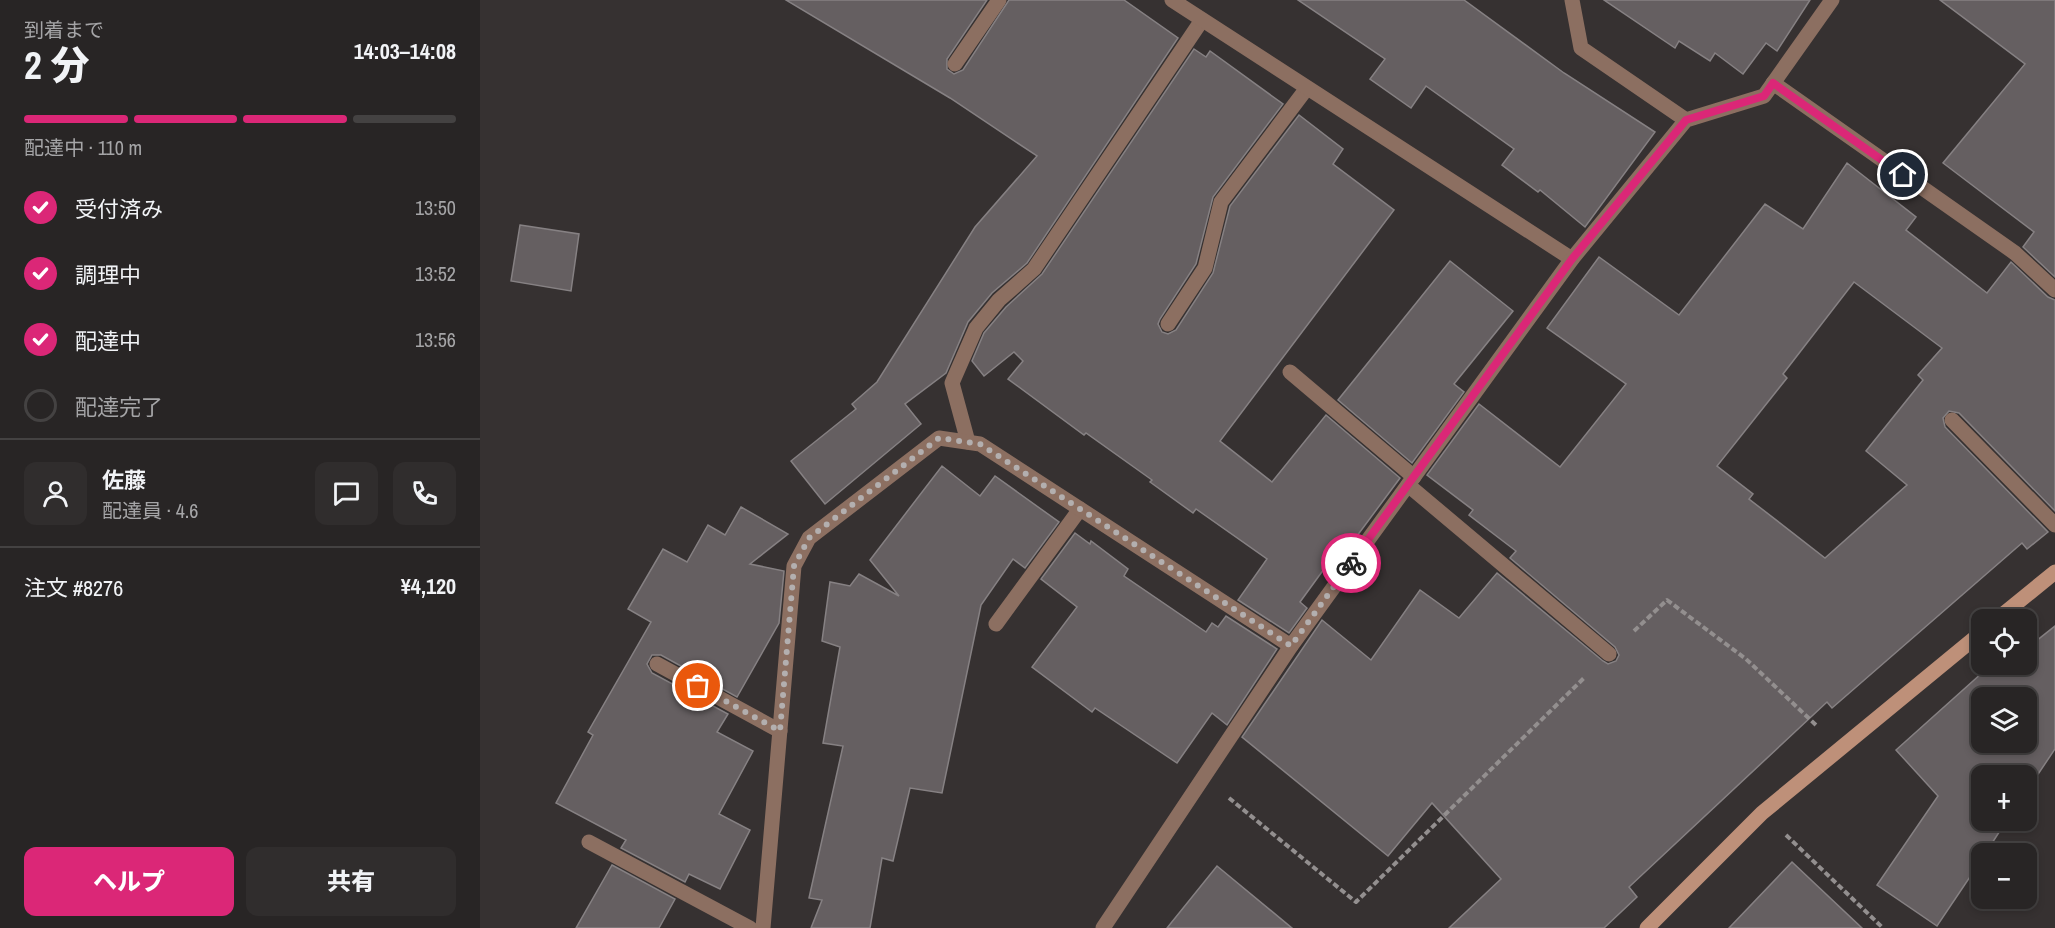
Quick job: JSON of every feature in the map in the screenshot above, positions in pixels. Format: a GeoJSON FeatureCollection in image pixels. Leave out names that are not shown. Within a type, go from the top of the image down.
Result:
{"type":"FeatureCollection","features":[{"type":"Feature","properties":{"kind":"street"},"geometry":{"type":"LineString","coordinates":[[955,64],[999,0]]}},
{"type":"Feature","properties":{"kind":"street"},"geometry":{"type":"LineString","coordinates":[[1172,0],[1572,259]]}},
{"type":"Feature","properties":{"kind":"street"},"geometry":{"type":"LineString","coordinates":[[1572,0],[1581,48],[1686,120]]}},
{"type":"Feature","properties":{"kind":"street"},"geometry":{"type":"LineString","coordinates":[[1103,928],[1291,646],[1572,259],[1686,120],[1764,96],[1832,0]]}},
{"type":"Feature","properties":{"kind":"street"},"geometry":{"type":"LineString","coordinates":[[968,442],[952,382],[976,328],[999,300],[1034,269],[1202,20]]}},
{"type":"Feature","properties":{"kind":"street"},"geometry":{"type":"LineString","coordinates":[[1773,83],[2014,253],[2055,290]]}},
{"type":"Feature","properties":{"kind":"street"},"geometry":{"type":"LineString","coordinates":[[1168,324],[1205,268],[1221,202],[1306,88]]}},
{"type":"Feature","properties":{"kind":"street"},"geometry":{"type":"LineString","coordinates":[[1290,372],[1609,654]]}},
{"type":"Feature","properties":{"kind":"street"},"geometry":{"type":"LineString","coordinates":[[1952,420],[2055,525]]}},
{"type":"Feature","properties":{"kind":"street"},"geometry":{"type":"LineString","coordinates":[[763,928],[794,566],[809,538],[939,438],[980,444],[1291,646]]}},
{"type":"Feature","properties":{"kind":"street"},"geometry":{"type":"LineString","coordinates":[[996,624],[1080,509]]}},
{"type":"Feature","properties":{"kind":"street"},"geometry":{"type":"LineString","coordinates":[[2010,609],[2055,572]]}},
{"type":"Feature","properties":{"kind":"street"},"geometry":{"type":"LineString","coordinates":[[1647,928],[1762,813],[1839,747],[1971,641]]}},
{"type":"Feature","properties":{"kind":"street"},"geometry":{"type":"LineString","coordinates":[[657,664],[780,731]]}},
{"type":"Feature","properties":{"kind":"street"},"geometry":{"type":"LineString","coordinates":[[589,842],[750,928]]}},
{"type":"Feature","properties":{"kind":"path"},"geometry":{"type":"LineString","coordinates":[[1203,777],[1356,902],[1667,600],[1746,659],[1839,747]]}},
{"type":"Feature","properties":{"kind":"path"},"geometry":{"type":"LineString","coordinates":[[1762,813],[1883,928]]}},
{"type":"Feature","properties":{"kind":"building"},"geometry":{"type":"Polygon","coordinates":[[[786,0],[987,0],[947,59],[947,69],[954,74],[963,70],[1009,0],[1124,0],[1178,38],[1027,263],[992,293],[968,322],[946,373],[905,404],[921,424],[825,504],[791,461],[856,409],[852,404],[877,382],[975,227],[1037,156],[950,98],[786,0]]]}},
{"type":"Feature","properties":{"kind":"building"},"geometry":{"type":"Polygon","coordinates":[[[1298,0],[1464,0],[1564,73],[1655,132],[1585,227],[1540,190],[1538,192],[1502,165],[1514,149],[1426,86],[1411,108],[1370,79],[1385,59],[1298,0]]]}},
{"type":"Feature","properties":{"kind":"building"},"geometry":{"type":"Polygon","coordinates":[[[1604,0],[1810,0],[1777,51],[1766,43],[1743,74],[1715,53],[1710,61],[1679,41],[1675,48],[1604,0]]]}},
{"type":"Feature","properties":{"kind":"building"},"geometry":{"type":"Polygon","coordinates":[[[1940,0],[2055,0],[2055,277],[2023,247],[2034,232],[1943,163],[2025,64],[1940,0]]]}},
{"type":"Feature","properties":{"kind":"building"},"geometry":{"type":"Polygon","coordinates":[[[1194,49],[1206,57],[1210,51],[1283,104],[1213,197],[1196,264],[1160,319],[1158,324],[1162,332],[1168,334],[1176,330],[1213,273],[1230,206],[1299,115],[1343,149],[1333,164],[1394,210],[1220,441],[1272,482],[1326,415],[1400,478],[1354,540],[1348,536],[1300,602],[1307,608],[1289,633],[1238,600],[1267,559],[1196,509],[1193,513],[1150,482],[1152,480],[1086,433],[1084,435],[1008,379],[1023,361],[1014,352],[984,376],[972,361],[984,333],[1006,307],[1042,274],[1194,49]]]}},
{"type":"Feature","properties":{"kind":"building"},"geometry":{"type":"Polygon","coordinates":[[[1847,163],[1916,217],[1906,230],[1987,293],[2011,262],[2048,297],[2055,300],[2055,511],[1959,413],[1949,411],[1943,418],[1945,427],[2048,532],[2027,549],[2022,543],[1832,708],[1827,702],[1629,887],[1637,897],[1604,928],[1449,928],[1501,879],[1432,803],[1388,856],[1242,737],[1322,620],[1371,660],[1420,590],[1459,618],[1497,573],[1603,661],[1608,664],[1616,661],[1619,655],[1615,647],[1510,558],[1516,551],[1469,515],[1473,510],[1427,475],[1479,404],[1560,467],[1626,384],[1547,328],[1599,257],[1679,315],[1765,204],[1803,229],[1847,163]],[[1854,282],[1783,374],[1787,378],[1717,466],[1753,494],[1749,499],[1825,558],[1907,485],[1866,451],[1923,380],[1918,375],[1942,348],[1854,282]]]}},
{"type":"Feature","properties":{"kind":"building"},"geometry":{"type":"Polygon","coordinates":[[[520,225],[579,234],[571,291],[511,281],[520,225]]]}},
{"type":"Feature","properties":{"kind":"building"},"geometry":{"type":"Polygon","coordinates":[[[1450,261],[1513,311],[1454,384],[1464,392],[1412,463],[1338,400],[1450,261]]]}},
{"type":"Feature","properties":{"kind":"building"},"geometry":{"type":"Polygon","coordinates":[[[942,466],[980,496],[995,476],[1059,522],[1025,568],[1013,559],[981,605],[942,793],[910,788],[893,861],[882,858],[870,928],[811,928],[822,900],[809,898],[843,746],[823,743],[840,647],[822,641],[830,582],[850,586],[859,574],[899,596],[870,560],[942,466]]]}},
{"type":"Feature","properties":{"kind":"building"},"geometry":{"type":"Polygon","coordinates":[[[741,507],[788,534],[750,564],[784,571],[779,623],[737,697],[661,655],[652,655],[647,664],[652,673],[728,714],[717,732],[753,751],[719,814],[750,830],[720,889],[689,874],[685,882],[621,848],[626,840],[556,803],[593,735],[588,732],[651,622],[628,609],[663,549],[687,562],[708,525],[725,535],[741,507]]]}},
{"type":"Feature","properties":{"kind":"building"},"geometry":{"type":"Polygon","coordinates":[[[1075,533],[1090,544],[1091,541],[1128,569],[1124,576],[1206,632],[1212,623],[1218,627],[1226,616],[1277,649],[1227,725],[1212,713],[1177,763],[1095,708],[1092,712],[1032,667],[1077,607],[1041,579],[1075,533]]]}},
{"type":"Feature","properties":{"kind":"building"},"geometry":{"type":"Polygon","coordinates":[[[2055,626],[2055,749],[2037,776],[2037,765],[1971,765],[1971,831],[2000,831],[1992,843],[1971,843],[1971,875],[1937,926],[1877,885],[1938,796],[1896,750],[1980,675],[2037,675],[2037,640],[2055,626]]]}},
{"type":"Feature","properties":{"kind":"building"},"geometry":{"type":"Polygon","coordinates":[[[1792,862],[1862,928],[1729,928],[1792,862]]]}},
{"type":"Feature","properties":{"kind":"building"},"geometry":{"type":"Polygon","coordinates":[[[612,865],[675,899],[659,928],[576,928],[612,865]]]}},
{"type":"Feature","properties":{"kind":"building"},"geometry":{"type":"Polygon","coordinates":[[[1217,866],[1292,928],[1167,928],[1217,866]]]}},
{"type":"Feature","properties":{"kind":"way so far"},"geometry":{"type":"LineString","coordinates":[[698,686],[780,731],[794,566],[809,538],[939,438],[980,444],[1291,646],[1351,563]]}},
{"type":"Feature","properties":{"kind":"route"},"geometry":{"type":"LineString","coordinates":[[1351,563],[1572,259],[1686,120],[1764,96],[1773,83],[1903,175]]}}]}
